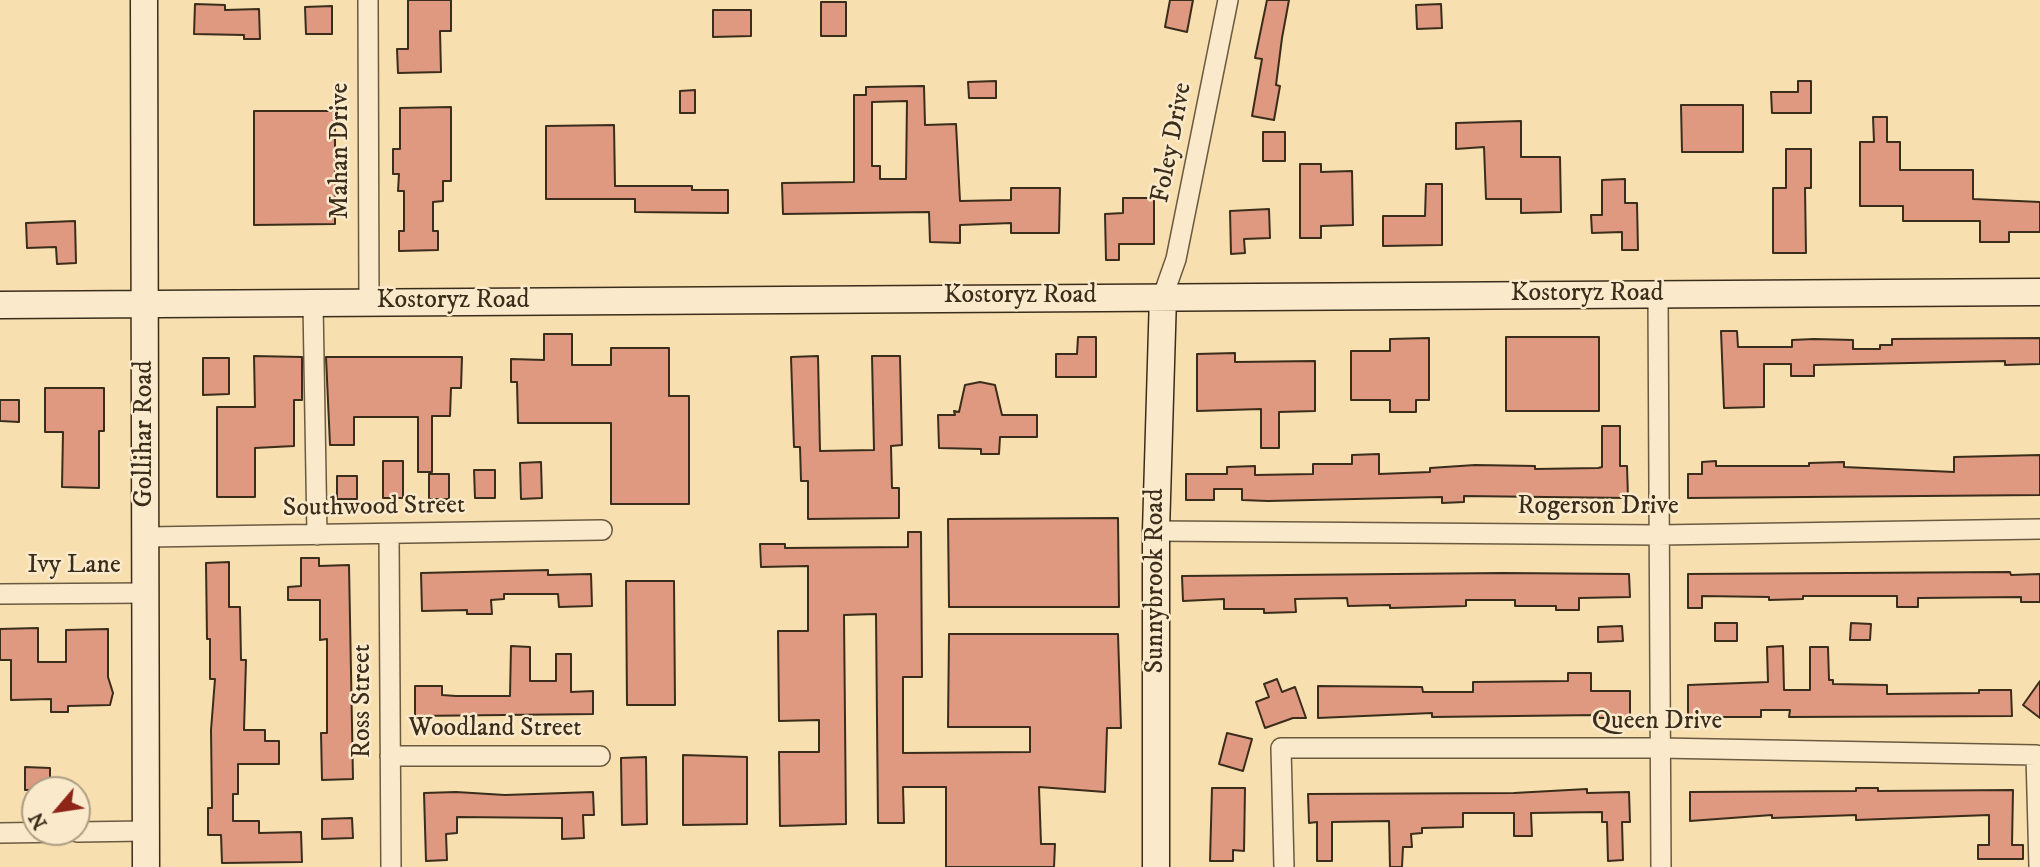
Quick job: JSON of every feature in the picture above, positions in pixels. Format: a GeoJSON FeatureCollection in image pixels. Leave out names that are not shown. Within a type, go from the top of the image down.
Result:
{"type":"FeatureCollection","features":[{"type":"Feature","properties":{"kind":"main road","name":"Gollihar Road"},"geometry":{"type":"LineString","coordinates":[[145,0],[148,593],[146,867]]}},
{"type":"Feature","properties":{"kind":"main road","name":"Kostoryz Road"},"geometry":{"type":"LineString","coordinates":[[0,305],[2040,292]]}},
{"type":"Feature","properties":{"kind":"main road","name":"Sunnybrook Road"},"geometry":{"type":"LineString","coordinates":[[1156,867],[1156,531],[1160,330],[1164,296]]}},
{"type":"Feature","properties":{"kind":"street","name":"Mahan Drive"},"geometry":{"type":"LineString","coordinates":[[368,0],[369,302]]}},
{"type":"Feature","properties":{"kind":"street","name":"Foley Drive"},"geometry":{"type":"LineString","coordinates":[[1164,296],[1176,259],[1228,0]]}},
{"type":"Feature","properties":{"kind":"street"},"geometry":{"type":"LineString","coordinates":[[1658,295],[1661,867]]}},
{"type":"Feature","properties":{"kind":"street"},"geometry":{"type":"LineString","coordinates":[[313,303],[317,535]]}},
{"type":"Feature","properties":{"kind":"street","name":"Rogerson Drive"},"geometry":{"type":"LineString","coordinates":[[1156,531],[1659,535],[2040,529]]}},
{"type":"Feature","properties":{"kind":"street","name":"Southwood Street"},"geometry":{"type":"LineString","coordinates":[[147,537],[602,530]]}},
{"type":"Feature","properties":{"kind":"street","name":"Ross Street"},"geometry":{"type":"LineString","coordinates":[[388,534],[391,867]]}},
{"type":"Feature","properties":{"kind":"street","name":"Ivy Lane"},"geometry":{"type":"LineString","coordinates":[[0,594],[148,593]]}},
{"type":"Feature","properties":{"kind":"street","name":"Queen Drive"},"geometry":{"type":"LineString","coordinates":[[1284,862],[1281,748],[1660,748],[2036,755],[2039,864]]}},
{"type":"Feature","properties":{"kind":"street","name":"Woodland Street"},"geometry":{"type":"LineString","coordinates":[[390,756],[600,756]]}},
{"type":"Feature","properties":{"kind":"street"},"geometry":{"type":"LineString","coordinates":[[91,832],[146,831]]}},
{"type":"Feature","properties":{"kind":"street"},"geometry":{"type":"LineString","coordinates":[[0,832],[21,832]]}},
{"type":"Feature","properties":{"kind":"building"},"geometry":{"type":"Polygon","coordinates":[[[408,0],[451,0],[451,31],[440,31],[441,72],[398,73],[397,49],[408,49],[408,0]]]}},
{"type":"Feature","properties":{"kind":"building"},"geometry":{"type":"Polygon","coordinates":[[[1170,0],[1193,0],[1187,32],[1165,27],[1170,0]]]}},
{"type":"Feature","properties":{"kind":"building"},"geometry":{"type":"Polygon","coordinates":[[[1267,0],[1289,0],[1276,85],[1280,86],[1274,120],[1252,116],[1262,59],[1255,58],[1267,0]]]}},
{"type":"Feature","properties":{"kind":"building"},"geometry":{"type":"Polygon","coordinates":[[[821,2],[846,2],[846,36],[821,36],[821,2]]]}},
{"type":"Feature","properties":{"kind":"building"},"geometry":{"type":"Polygon","coordinates":[[[195,4],[225,5],[225,10],[259,9],[260,39],[244,39],[244,35],[194,34],[195,4]]]}},
{"type":"Feature","properties":{"kind":"building"},"geometry":{"type":"Polygon","coordinates":[[[1441,4],[1442,28],[1417,29],[1416,5],[1441,4]]]}},
{"type":"Feature","properties":{"kind":"building"},"geometry":{"type":"Polygon","coordinates":[[[332,6],[332,34],[306,34],[305,7],[332,6]]]}},
{"type":"Feature","properties":{"kind":"building"},"geometry":{"type":"Polygon","coordinates":[[[713,10],[751,10],[751,36],[713,37],[713,10]]]}},
{"type":"Feature","properties":{"kind":"building"},"geometry":{"type":"Polygon","coordinates":[[[996,81],[996,98],[969,98],[968,82],[996,81]]]}},
{"type":"Feature","properties":{"kind":"building"},"geometry":{"type":"Polygon","coordinates":[[[1798,81],[1811,81],[1811,113],[1772,113],[1771,92],[1798,92],[1798,81]]]}},
{"type":"Feature","properties":{"kind":"building"},"geometry":{"type":"Polygon","coordinates":[[[924,86],[925,125],[956,124],[960,201],[1011,200],[1011,188],[1060,188],[1059,233],[1011,233],[1011,223],[960,225],[960,243],[930,242],[929,212],[783,214],[782,183],[854,182],[854,95],[866,95],[866,87],[924,86]],[[907,101],[872,102],[872,166],[880,166],[880,179],[906,179],[907,101]]]}},
{"type":"Feature","properties":{"kind":"building"},"geometry":{"type":"Polygon","coordinates":[[[695,90],[695,113],[680,113],[680,91],[695,90]]]}},
{"type":"Feature","properties":{"kind":"building"},"geometry":{"type":"Polygon","coordinates":[[[1681,105],[1743,105],[1743,152],[1682,152],[1681,105]]]}},
{"type":"Feature","properties":{"kind":"building"},"geometry":{"type":"Polygon","coordinates":[[[451,107],[451,181],[443,181],[443,201],[433,202],[433,231],[438,231],[438,250],[399,251],[399,231],[404,231],[404,191],[398,191],[399,174],[393,174],[393,149],[400,149],[400,108],[451,107]]]}},
{"type":"Feature","properties":{"kind":"building"},"geometry":{"type":"Polygon","coordinates":[[[254,111],[335,111],[335,224],[254,225],[254,111]]]}},
{"type":"Feature","properties":{"kind":"building"},"geometry":{"type":"Polygon","coordinates":[[[1873,117],[1887,117],[1887,142],[1900,142],[1900,170],[1973,170],[1973,199],[2040,202],[2040,232],[2009,232],[2009,242],[1980,242],[1980,221],[1903,221],[1903,206],[1860,206],[1860,142],[1874,142],[1873,117]]]}},
{"type":"Feature","properties":{"kind":"building"},"geometry":{"type":"Polygon","coordinates":[[[1521,121],[1521,157],[1560,157],[1561,212],[1521,213],[1521,199],[1486,199],[1484,147],[1456,149],[1456,123],[1521,121]]]}},
{"type":"Feature","properties":{"kind":"building"},"geometry":{"type":"Polygon","coordinates":[[[614,125],[615,186],[692,186],[692,190],[728,190],[728,213],[635,212],[635,199],[546,199],[546,126],[614,125]]]}},
{"type":"Feature","properties":{"kind":"building"},"geometry":{"type":"Polygon","coordinates":[[[1263,132],[1285,132],[1285,161],[1263,161],[1263,132]]]}},
{"type":"Feature","properties":{"kind":"building"},"geometry":{"type":"Polygon","coordinates":[[[1786,149],[1811,149],[1811,188],[1805,188],[1806,253],[1773,253],[1773,188],[1786,188],[1786,149]]]}},
{"type":"Feature","properties":{"kind":"building"},"geometry":{"type":"Polygon","coordinates":[[[1300,164],[1321,164],[1321,172],[1352,171],[1353,225],[1321,226],[1321,238],[1300,238],[1300,164]]]}},
{"type":"Feature","properties":{"kind":"building"},"geometry":{"type":"Polygon","coordinates":[[[1625,179],[1625,203],[1637,203],[1638,250],[1622,250],[1622,232],[1592,233],[1591,215],[1602,215],[1602,180],[1625,179]]]}},
{"type":"Feature","properties":{"kind":"building"},"geometry":{"type":"Polygon","coordinates":[[[1426,184],[1442,184],[1442,245],[1383,246],[1383,216],[1425,216],[1426,184]]]}},
{"type":"Feature","properties":{"kind":"building"},"geometry":{"type":"Polygon","coordinates":[[[1123,198],[1154,198],[1154,244],[1119,244],[1119,260],[1106,260],[1105,214],[1123,213],[1123,198]]]}},
{"type":"Feature","properties":{"kind":"building"},"geometry":{"type":"Polygon","coordinates":[[[1269,209],[1270,238],[1244,239],[1245,253],[1231,254],[1230,211],[1269,209]]]}},
{"type":"Feature","properties":{"kind":"building"},"geometry":{"type":"Polygon","coordinates":[[[75,221],[76,263],[57,264],[56,247],[27,248],[26,223],[75,221]]]}},
{"type":"Feature","properties":{"kind":"building"},"geometry":{"type":"Polygon","coordinates":[[[1721,331],[1737,331],[1738,347],[1792,347],[1792,340],[1814,339],[1853,340],[1853,349],[1880,349],[1880,345],[1892,345],[1892,339],[2040,338],[2040,364],[2005,365],[2005,361],[1814,365],[1814,376],[1791,376],[1791,364],[1764,364],[1764,407],[1724,408],[1721,331]]]}},
{"type":"Feature","properties":{"kind":"building"},"geometry":{"type":"Polygon","coordinates":[[[544,334],[572,334],[572,365],[611,365],[611,348],[669,348],[669,396],[689,396],[689,504],[611,504],[611,423],[518,423],[517,382],[511,382],[511,359],[544,360],[544,334]]]}},
{"type":"Feature","properties":{"kind":"building"},"geometry":{"type":"Polygon","coordinates":[[[1078,337],[1096,337],[1096,377],[1056,377],[1056,354],[1077,354],[1078,337]]]}},
{"type":"Feature","properties":{"kind":"building"},"geometry":{"type":"Polygon","coordinates":[[[1506,337],[1599,337],[1599,411],[1506,411],[1506,337]]]}},
{"type":"Feature","properties":{"kind":"building"},"geometry":{"type":"Polygon","coordinates":[[[1429,338],[1429,400],[1416,400],[1416,412],[1390,412],[1390,400],[1351,400],[1351,351],[1390,351],[1390,339],[1429,338]]]}},
{"type":"Feature","properties":{"kind":"building"},"geometry":{"type":"Polygon","coordinates":[[[1235,353],[1235,362],[1315,361],[1315,411],[1279,412],[1279,448],[1261,448],[1261,409],[1197,411],[1197,354],[1235,353]]]}},
{"type":"Feature","properties":{"kind":"building"},"geometry":{"type":"Polygon","coordinates":[[[254,356],[302,357],[302,400],[294,400],[294,446],[255,448],[255,497],[217,497],[217,407],[255,407],[254,356]]]}},
{"type":"Feature","properties":{"kind":"building"},"geometry":{"type":"Polygon","coordinates":[[[818,356],[820,451],[874,450],[872,356],[900,356],[902,445],[891,446],[892,488],[899,488],[899,518],[808,519],[808,481],[801,481],[800,447],[794,447],[791,357],[818,356]]]}},
{"type":"Feature","properties":{"kind":"building"},"geometry":{"type":"Polygon","coordinates":[[[326,357],[462,357],[461,388],[451,388],[450,416],[432,416],[432,472],[418,472],[418,417],[354,417],[354,445],[330,445],[326,357]]]}},
{"type":"Feature","properties":{"kind":"building"},"geometry":{"type":"Polygon","coordinates":[[[203,358],[229,358],[229,394],[203,395],[203,358]]]}},
{"type":"Feature","properties":{"kind":"building"},"geometry":{"type":"Polygon","coordinates":[[[980,382],[995,385],[1002,415],[1037,415],[1037,437],[1000,437],[999,454],[981,454],[981,449],[939,448],[938,415],[955,415],[954,411],[959,412],[965,385],[980,382]]]}},
{"type":"Feature","properties":{"kind":"building"},"geometry":{"type":"Polygon","coordinates":[[[45,388],[104,388],[104,431],[99,431],[99,488],[62,487],[63,432],[45,432],[45,388]]]}},
{"type":"Feature","properties":{"kind":"building"},"geometry":{"type":"Polygon","coordinates":[[[0,400],[19,400],[19,422],[0,421],[0,400]]]}},
{"type":"Feature","properties":{"kind":"building"},"geometry":{"type":"Polygon","coordinates":[[[1602,426],[1620,426],[1620,466],[1627,466],[1628,498],[1464,496],[1464,502],[1442,503],[1442,497],[1268,501],[1242,500],[1242,489],[1214,489],[1214,500],[1186,500],[1186,474],[1227,474],[1227,467],[1255,466],[1255,475],[1313,474],[1313,464],[1352,464],[1352,455],[1379,454],[1379,474],[1430,472],[1430,468],[1475,465],[1535,466],[1535,469],[1598,468],[1602,467],[1602,426]]]}},
{"type":"Feature","properties":{"kind":"building"},"geometry":{"type":"Polygon","coordinates":[[[2040,455],[2040,495],[1688,498],[1688,474],[1702,474],[1702,462],[1716,461],[1716,466],[1809,466],[1809,463],[1844,462],[1844,467],[1954,472],[1954,457],[2040,455]]]}},
{"type":"Feature","properties":{"kind":"building"},"geometry":{"type":"Polygon","coordinates":[[[383,461],[403,461],[403,498],[383,498],[383,461]]]}},
{"type":"Feature","properties":{"kind":"building"},"geometry":{"type":"Polygon","coordinates":[[[541,462],[542,498],[521,499],[520,463],[541,462]]]}},
{"type":"Feature","properties":{"kind":"building"},"geometry":{"type":"Polygon","coordinates":[[[474,470],[495,470],[495,498],[475,498],[474,470]]]}},
{"type":"Feature","properties":{"kind":"building"},"geometry":{"type":"Polygon","coordinates":[[[429,474],[449,474],[449,499],[429,499],[429,474]]]}},
{"type":"Feature","properties":{"kind":"building"},"geometry":{"type":"Polygon","coordinates":[[[337,476],[357,476],[357,499],[337,499],[337,476]]]}},
{"type":"Feature","properties":{"kind":"building"},"geometry":{"type":"Polygon","coordinates":[[[1118,518],[1119,607],[949,607],[948,519],[1118,518]]]}},
{"type":"Feature","properties":{"kind":"building"},"geometry":{"type":"Polygon","coordinates":[[[908,532],[921,532],[922,677],[903,677],[903,753],[1030,752],[1030,727],[948,727],[949,634],[1118,634],[1121,728],[1107,728],[1105,792],[1039,787],[1041,844],[1055,844],[1054,867],[946,867],[946,787],[903,787],[904,823],[878,823],[876,614],[844,615],[846,824],[780,826],[779,752],[819,752],[819,720],[779,721],[778,631],[808,631],[808,566],[761,567],[760,544],[785,544],[785,548],[908,547],[908,532]]]}},
{"type":"Feature","properties":{"kind":"building"},"geometry":{"type":"Polygon","coordinates":[[[301,558],[319,558],[319,566],[349,565],[353,779],[322,780],[321,733],[327,733],[327,639],[320,640],[320,600],[288,600],[288,587],[301,586],[301,558]]]}},
{"type":"Feature","properties":{"kind":"building"},"geometry":{"type":"Polygon","coordinates":[[[229,562],[229,607],[240,607],[241,660],[246,660],[244,730],[265,730],[265,741],[279,741],[279,764],[238,764],[238,794],[233,794],[233,821],[259,821],[259,833],[301,832],[302,862],[222,863],[221,835],[208,835],[208,808],[212,808],[211,730],[215,679],[210,679],[206,563],[229,562]]]}},
{"type":"Feature","properties":{"kind":"building"},"geometry":{"type":"Polygon","coordinates":[[[548,570],[548,575],[591,574],[592,606],[559,607],[558,594],[504,594],[504,599],[491,600],[492,614],[467,614],[467,610],[422,611],[421,573],[548,570]]]}},
{"type":"Feature","properties":{"kind":"building"},"geometry":{"type":"Polygon","coordinates":[[[2010,572],[2011,575],[2040,574],[2040,602],[2021,602],[2021,597],[1918,598],[1918,607],[1897,607],[1897,596],[1803,596],[1803,599],[1769,600],[1769,597],[1702,596],[1702,608],[1688,608],[1688,574],[2010,572]]]}},
{"type":"Feature","properties":{"kind":"building"},"geometry":{"type":"Polygon","coordinates":[[[1629,574],[1630,597],[1579,598],[1579,610],[1556,610],[1556,606],[1515,606],[1515,600],[1466,600],[1466,606],[1390,608],[1390,605],[1348,606],[1347,598],[1295,599],[1296,612],[1264,613],[1264,609],[1224,609],[1224,599],[1183,601],[1182,576],[1629,574]]]}},
{"type":"Feature","properties":{"kind":"building"},"geometry":{"type":"Polygon","coordinates":[[[626,581],[674,581],[675,705],[627,705],[626,581]]]}},
{"type":"Feature","properties":{"kind":"building"},"geometry":{"type":"Polygon","coordinates":[[[1715,623],[1737,623],[1737,641],[1715,641],[1715,623]]]}},
{"type":"Feature","properties":{"kind":"building"},"geometry":{"type":"Polygon","coordinates":[[[1851,623],[1871,624],[1870,640],[1850,640],[1851,623]]]}},
{"type":"Feature","properties":{"kind":"building"},"geometry":{"type":"Polygon","coordinates":[[[1622,626],[1623,641],[1598,642],[1598,627],[1622,626]]]}},
{"type":"Feature","properties":{"kind":"building"},"geometry":{"type":"Polygon","coordinates":[[[38,628],[38,662],[66,662],[66,630],[108,629],[108,677],[113,693],[110,705],[68,706],[68,712],[51,712],[51,699],[11,700],[11,660],[0,660],[0,629],[38,628]]]}},
{"type":"Feature","properties":{"kind":"building"},"geometry":{"type":"Polygon","coordinates":[[[511,646],[530,647],[530,681],[556,681],[556,654],[571,654],[571,692],[593,691],[593,714],[415,716],[415,686],[442,686],[442,695],[510,696],[511,646]]]}},
{"type":"Feature","properties":{"kind":"building"},"geometry":{"type":"Polygon","coordinates":[[[1783,646],[1784,690],[1810,690],[1810,647],[1828,647],[1829,680],[1833,680],[1833,684],[1887,685],[1887,694],[2011,690],[2012,716],[1789,717],[1790,710],[1761,710],[1761,717],[1688,717],[1688,685],[1768,682],[1767,647],[1783,646]]]}},
{"type":"Feature","properties":{"kind":"building"},"geometry":{"type":"Polygon","coordinates":[[[1568,673],[1591,673],[1591,691],[1630,691],[1630,718],[1599,718],[1599,715],[1432,717],[1432,713],[1318,718],[1318,686],[1422,687],[1423,692],[1473,692],[1473,682],[1568,681],[1568,673]]]}},
{"type":"Feature","properties":{"kind":"building"},"geometry":{"type":"Polygon","coordinates":[[[1277,679],[1282,692],[1295,687],[1306,718],[1293,718],[1265,728],[1256,702],[1269,697],[1264,684],[1277,679]]]}},
{"type":"Feature","properties":{"kind":"building"},"geometry":{"type":"Polygon","coordinates":[[[2040,681],[2040,718],[2023,705],[2040,681]]]}},
{"type":"Feature","properties":{"kind":"building"},"geometry":{"type":"Polygon","coordinates":[[[1227,733],[1252,739],[1243,771],[1219,764],[1227,733]]]}},
{"type":"Feature","properties":{"kind":"building"},"geometry":{"type":"Polygon","coordinates":[[[683,755],[747,757],[747,824],[683,825],[683,755]]]}},
{"type":"Feature","properties":{"kind":"building"},"geometry":{"type":"Polygon","coordinates":[[[646,757],[647,824],[622,825],[621,758],[646,757]]]}},
{"type":"Feature","properties":{"kind":"building"},"geometry":{"type":"Polygon","coordinates":[[[25,767],[50,768],[50,776],[25,776],[25,767]]]}},
{"type":"Feature","properties":{"kind":"building"},"geometry":{"type":"Polygon","coordinates":[[[1212,788],[1245,788],[1244,851],[1233,850],[1233,861],[1210,861],[1212,788]]]}},
{"type":"Feature","properties":{"kind":"building"},"geometry":{"type":"Polygon","coordinates":[[[1856,788],[1878,788],[1878,791],[2013,790],[2012,845],[2023,845],[2023,859],[1978,859],[1978,845],[1989,845],[1989,815],[1856,820],[1856,815],[1772,818],[1772,815],[1690,821],[1690,792],[1856,791],[1856,788]]]}},
{"type":"Feature","properties":{"kind":"building"},"geometry":{"type":"Polygon","coordinates":[[[1587,789],[1587,793],[1629,792],[1630,822],[1622,822],[1623,860],[1608,861],[1607,822],[1602,822],[1602,812],[1531,813],[1532,836],[1514,836],[1514,813],[1463,813],[1463,827],[1422,828],[1422,833],[1411,834],[1412,847],[1403,847],[1402,867],[1390,867],[1389,821],[1332,822],[1332,861],[1317,861],[1317,822],[1309,823],[1308,794],[1514,793],[1587,789]]]}},
{"type":"Feature","properties":{"kind":"building"},"geometry":{"type":"Polygon","coordinates":[[[593,792],[594,815],[583,815],[584,838],[562,839],[562,818],[457,817],[457,833],[446,834],[447,860],[426,861],[424,793],[505,795],[593,792]]]}},
{"type":"Feature","properties":{"kind":"building"},"geometry":{"type":"Polygon","coordinates":[[[352,818],[353,838],[322,839],[322,819],[352,818]]]}}]}
